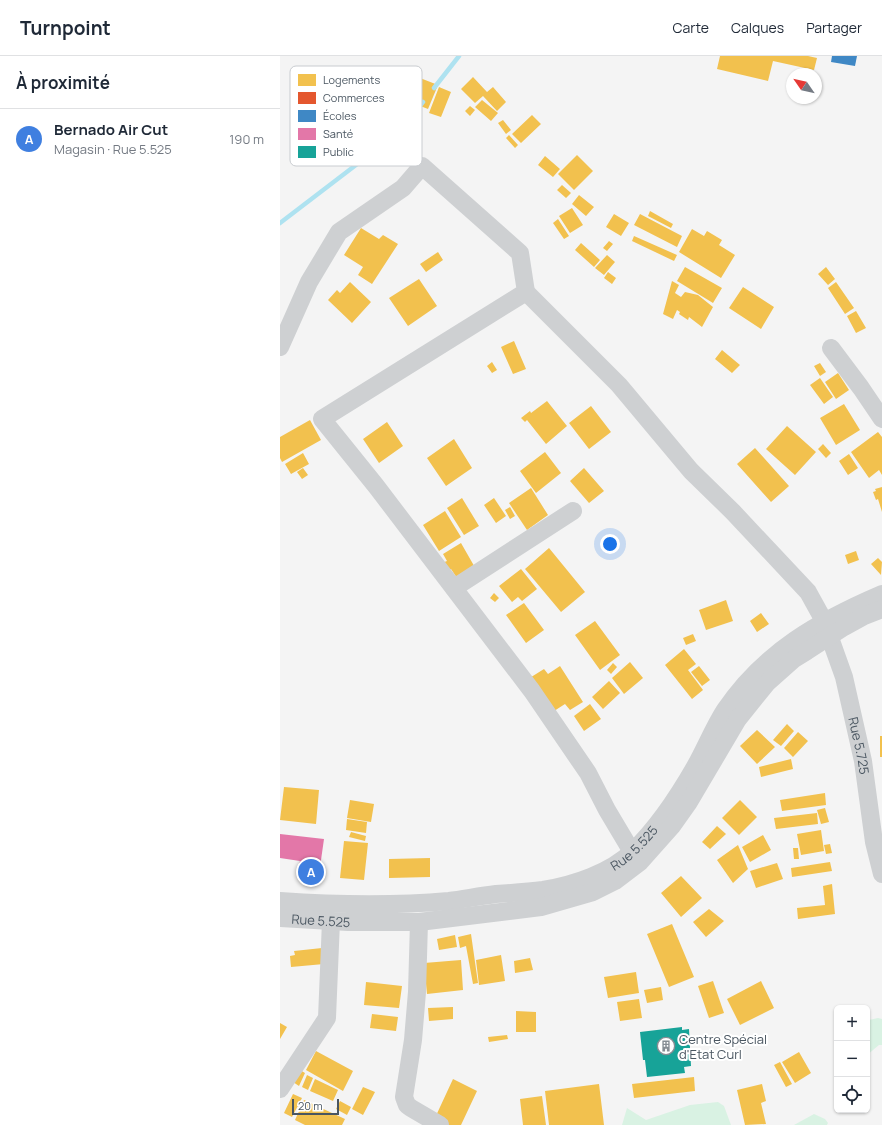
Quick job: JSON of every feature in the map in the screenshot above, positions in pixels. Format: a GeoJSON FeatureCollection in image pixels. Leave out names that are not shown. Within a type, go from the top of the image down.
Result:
{"type":"FeatureCollection","features":[{"type":"Feature","properties":{"kind":"street"},"geometry":{"type":"LineString","coordinates":[[280,347],[309,282],[339,232],[403,188],[422,166],[520,253],[526,292],[322,418],[504,653],[559,729],[588,773],[607,810],[632,852]]}},
{"type":"Feature","properties":{"kind":"street","name":"Rue 5.725"},"geometry":{"type":"LineString","coordinates":[[526,292],[619,386],[691,471],[733,512],[808,592],[827,628],[844,677],[863,761],[874,842],[882,874]]}},
{"type":"Feature","properties":{"kind":"street"},"geometry":{"type":"LineString","coordinates":[[831,348],[882,419]]}},
{"type":"Feature","properties":{"kind":"street"},"geometry":{"type":"LineString","coordinates":[[454,588],[573,511]]}},
{"type":"Feature","properties":{"kind":"street","name":"Rue 5.525"},"geometry":{"type":"LineString","coordinates":[[280,918],[331,921],[419,922],[541,907],[593,892],[615,881],[640,862],[672,826],[689,802],[738,719],[767,683],[845,610],[882,594]]}},
{"type":"Feature","properties":{"kind":"street","name":"Rue 5.525"},"geometry":{"type":"LineString","coordinates":[[280,901],[352,904],[427,902],[544,890],[591,876],[613,865],[632,852],[661,818],[695,766],[725,711],[755,672],[773,656],[803,634],[827,628],[882,609]]}},
{"type":"Feature","properties":{"kind":"street"},"geometry":{"type":"LineString","coordinates":[[280,1089],[327,1018],[331,921]]}},
{"type":"Feature","properties":{"kind":"street"},"geometry":{"type":"LineString","coordinates":[[419,922],[417,992],[413,1040],[404,1097],[407,1105],[440,1125]]}},
{"type":"Feature","properties":{"kind":"green space"},"geometry":{"type":"Polygon","coordinates":[[[878,1018],[882,1019],[882,1045],[879,1045],[870,1052],[870,1041],[870,1020],[878,1018]]]}},
{"type":"Feature","properties":{"kind":"green space"},"geometry":{"type":"Polygon","coordinates":[[[718,1102],[724,1106],[731,1125],[622,1125],[627,1108],[646,1120],[690,1105],[718,1102]]]}},
{"type":"Feature","properties":{"kind":"green space"},"geometry":{"type":"Polygon","coordinates":[[[814,1114],[825,1119],[828,1123],[827,1125],[794,1125],[814,1114]]]}},
{"type":"Feature","properties":{"kind":"building: Logements"},"geometry":{"type":"Polygon","coordinates":[[[720,56],[808,56],[817,58],[814,68],[805,68],[773,61],[768,81],[717,69],[720,56]]]}},
{"type":"Feature","properties":{"kind":"building: Logements"},"geometry":{"type":"Polygon","coordinates":[[[473,77],[487,92],[493,87],[506,102],[497,111],[483,96],[475,103],[461,89],[473,77]]]}},
{"type":"Feature","properties":{"kind":"building: Logements"},"geometry":{"type":"Polygon","coordinates":[[[422,79],[438,85],[428,109],[422,107],[422,79]]]}},
{"type":"Feature","properties":{"kind":"building: Logements"},"geometry":{"type":"Polygon","coordinates":[[[439,87],[451,92],[441,117],[429,113],[439,87]]]}},
{"type":"Feature","properties":{"kind":"building: Logements"},"geometry":{"type":"Polygon","coordinates":[[[482,100],[498,113],[491,121],[475,107],[482,100]]]}},
{"type":"Feature","properties":{"kind":"building: Logements"},"geometry":{"type":"Polygon","coordinates":[[[470,106],[475,110],[470,116],[465,111],[470,106]]]}},
{"type":"Feature","properties":{"kind":"building: Logements"},"geometry":{"type":"Polygon","coordinates":[[[532,115],[541,124],[521,143],[512,134],[532,115]]]}},
{"type":"Feature","properties":{"kind":"building: Logements"},"geometry":{"type":"Polygon","coordinates":[[[503,120],[511,130],[506,134],[498,123],[503,120]]]}},
{"type":"Feature","properties":{"kind":"building: Logements"},"geometry":{"type":"Polygon","coordinates":[[[509,135],[518,145],[515,148],[506,138],[509,135]]]}},
{"type":"Feature","properties":{"kind":"building: Logements"},"geometry":{"type":"Polygon","coordinates":[[[577,155],[593,171],[574,190],[558,174],[577,155]]]}},
{"type":"Feature","properties":{"kind":"building: Logements"},"geometry":{"type":"Polygon","coordinates":[[[545,156],[560,169],[553,177],[538,165],[545,156]]]}},
{"type":"Feature","properties":{"kind":"building: Logements"},"geometry":{"type":"Polygon","coordinates":[[[562,185],[571,193],[566,198],[557,190],[562,185]]]}},
{"type":"Feature","properties":{"kind":"building: Logements"},"geometry":{"type":"Polygon","coordinates":[[[579,195],[594,207],[586,216],[572,204],[579,195]]]}},
{"type":"Feature","properties":{"kind":"building: Logements"},"geometry":{"type":"Polygon","coordinates":[[[572,208],[583,225],[570,233],[559,216],[572,208]]]}},
{"type":"Feature","properties":{"kind":"building: Logements"},"geometry":{"type":"Polygon","coordinates":[[[650,211],[673,224],[671,228],[648,216],[650,211]]]}},
{"type":"Feature","properties":{"kind":"building: Logements"},"geometry":{"type":"Polygon","coordinates":[[[614,214],[629,223],[621,236],[606,227],[614,214]]]}},
{"type":"Feature","properties":{"kind":"building: Logements"},"geometry":{"type":"Polygon","coordinates":[[[640,214],[682,236],[677,247],[634,225],[640,214]]]}},
{"type":"Feature","properties":{"kind":"building: Logements"},"geometry":{"type":"Polygon","coordinates":[[[558,219],[569,236],[564,239],[553,223],[558,219]]]}},
{"type":"Feature","properties":{"kind":"building: Logements"},"geometry":{"type":"Polygon","coordinates":[[[361,228],[379,239],[383,235],[398,244],[372,284],[358,275],[363,267],[344,255],[361,228]]]}},
{"type":"Feature","properties":{"kind":"building: Logements"},"geometry":{"type":"Polygon","coordinates":[[[692,229],[704,236],[707,231],[722,240],[719,245],[735,255],[721,278],[679,252],[692,229]]]}},
{"type":"Feature","properties":{"kind":"building: Logements"},"geometry":{"type":"Polygon","coordinates":[[[634,236],[677,255],[674,261],[632,241],[634,236]]]}},
{"type":"Feature","properties":{"kind":"building: Logements"},"geometry":{"type":"Polygon","coordinates":[[[609,241],[613,244],[607,251],[603,248],[609,241]]]}},
{"type":"Feature","properties":{"kind":"building: Logements"},"geometry":{"type":"Polygon","coordinates":[[[581,243],[600,260],[594,267],[575,250],[581,243]]]}},
{"type":"Feature","properties":{"kind":"building: Logements"},"geometry":{"type":"Polygon","coordinates":[[[438,252],[443,260],[426,272],[420,264],[438,252]]]}},
{"type":"Feature","properties":{"kind":"building: Logements"},"geometry":{"type":"Polygon","coordinates":[[[607,255],[615,262],[604,275],[595,268],[607,255]]]}},
{"type":"Feature","properties":{"kind":"building: Logements"},"geometry":{"type":"Polygon","coordinates":[[[685,267],[722,288],[713,303],[677,281],[685,267]]]}},
{"type":"Feature","properties":{"kind":"building: Logements"},"geometry":{"type":"Polygon","coordinates":[[[826,267],[835,279],[828,285],[818,274],[826,267]]]}},
{"type":"Feature","properties":{"kind":"building: Logements"},"geometry":{"type":"Polygon","coordinates":[[[608,272],[616,278],[612,284],[604,278],[608,272]]]}},
{"type":"Feature","properties":{"kind":"building: Logements"},"geometry":{"type":"Polygon","coordinates":[[[419,279],[437,306],[408,326],[389,298],[419,279]]]}},
{"type":"Feature","properties":{"kind":"building: Logements"},"geometry":{"type":"Polygon","coordinates":[[[672,281],[679,285],[675,293],[681,297],[685,292],[698,295],[713,307],[702,327],[689,317],[688,320],[679,314],[680,312],[677,310],[673,319],[663,314],[672,281]]]}},
{"type":"Feature","properties":{"kind":"building: Logements"},"geometry":{"type":"Polygon","coordinates":[[[350,282],[371,302],[352,323],[328,300],[337,290],[340,293],[350,282]]]}},
{"type":"Feature","properties":{"kind":"building: Logements"},"geometry":{"type":"Polygon","coordinates":[[[836,282],[854,308],[845,314],[828,288],[836,282]]]}},
{"type":"Feature","properties":{"kind":"building: Logements"},"geometry":{"type":"Polygon","coordinates":[[[743,287],[774,307],[761,329],[729,308],[743,287]]]}},
{"type":"Feature","properties":{"kind":"building: Logements"},"geometry":{"type":"Polygon","coordinates":[[[856,311],[866,328],[856,333],[847,316],[856,311]]]}},
{"type":"Feature","properties":{"kind":"building: Logements"},"geometry":{"type":"Polygon","coordinates":[[[514,341],[526,369],[513,374],[501,347],[514,341]]]}},
{"type":"Feature","properties":{"kind":"building: Logements"},"geometry":{"type":"Polygon","coordinates":[[[722,350],[740,365],[732,373],[715,359],[722,350]]]}},
{"type":"Feature","properties":{"kind":"building: Logements"},"geometry":{"type":"Polygon","coordinates":[[[492,362],[497,370],[492,373],[487,366],[492,362]]]}},
{"type":"Feature","properties":{"kind":"building: Logements"},"geometry":{"type":"Polygon","coordinates":[[[820,363],[826,372],[820,376],[814,366],[820,363]]]}},
{"type":"Feature","properties":{"kind":"building: Logements"},"geometry":{"type":"Polygon","coordinates":[[[838,373],[849,390],[836,399],[825,382],[838,373]]]}},
{"type":"Feature","properties":{"kind":"building: Logements"},"geometry":{"type":"Polygon","coordinates":[[[820,378],[833,397],[824,404],[810,385],[820,378]]]}},
{"type":"Feature","properties":{"kind":"building: Logements"},"geometry":{"type":"Polygon","coordinates":[[[547,401],[567,426],[546,444],[527,420],[525,422],[521,418],[530,411],[531,413],[547,401]]]}},
{"type":"Feature","properties":{"kind":"building: Logements"},"geometry":{"type":"Polygon","coordinates":[[[844,404],[860,430],[836,445],[820,418],[844,404]]]}},
{"type":"Feature","properties":{"kind":"building: Logements"},"geometry":{"type":"Polygon","coordinates":[[[591,406],[611,432],[589,449],[569,423],[591,406]]]}},
{"type":"Feature","properties":{"kind":"building: Logements"},"geometry":{"type":"Polygon","coordinates":[[[310,420],[321,440],[282,462],[280,458],[280,437],[310,420]]]}},
{"type":"Feature","properties":{"kind":"building: Logements"},"geometry":{"type":"Polygon","coordinates":[[[387,422],[403,446],[379,463],[363,439],[387,422]]]}},
{"type":"Feature","properties":{"kind":"building: Logements"},"geometry":{"type":"Polygon","coordinates":[[[787,426],[816,452],[795,475],[766,449],[787,426]]]}},
{"type":"Feature","properties":{"kind":"building: Logements"},"geometry":{"type":"Polygon","coordinates":[[[878,432],[882,437],[882,475],[879,470],[869,478],[851,452],[878,432]]]}},
{"type":"Feature","properties":{"kind":"building: Logements"},"geometry":{"type":"Polygon","coordinates":[[[454,439],[472,468],[446,486],[427,458],[454,439]]]}},
{"type":"Feature","properties":{"kind":"building: Logements"},"geometry":{"type":"Polygon","coordinates":[[[823,444],[831,453],[826,458],[818,449],[823,444]]]}},
{"type":"Feature","properties":{"kind":"building: Logements"},"geometry":{"type":"Polygon","coordinates":[[[755,448],[789,486],[771,502],[737,464],[755,448]]]}},
{"type":"Feature","properties":{"kind":"building: Logements"},"geometry":{"type":"Polygon","coordinates":[[[545,452],[561,473],[536,493],[520,471],[545,452]]]}},
{"type":"Feature","properties":{"kind":"building: Logements"},"geometry":{"type":"Polygon","coordinates":[[[303,453],[309,464],[291,474],[285,464],[303,453]]]}},
{"type":"Feature","properties":{"kind":"building: Logements"},"geometry":{"type":"Polygon","coordinates":[[[849,454],[858,468],[848,475],[839,461],[849,454]]]}},
{"type":"Feature","properties":{"kind":"building: Logements"},"geometry":{"type":"Polygon","coordinates":[[[303,468],[308,475],[302,479],[297,472],[303,468]]]}},
{"type":"Feature","properties":{"kind":"building: Logements"},"geometry":{"type":"Polygon","coordinates":[[[584,468],[604,491],[589,503],[570,481],[584,468]]]}},
{"type":"Feature","properties":{"kind":"building: Logements"},"geometry":{"type":"Polygon","coordinates":[[[882,487],[882,512],[878,499],[876,500],[873,492],[876,491],[875,489],[882,487]]]}},
{"type":"Feature","properties":{"kind":"building: Logements"},"geometry":{"type":"Polygon","coordinates":[[[531,488],[548,515],[527,530],[509,503],[531,488]]]}},
{"type":"Feature","properties":{"kind":"building: Logements"},"geometry":{"type":"Polygon","coordinates":[[[462,498],[479,526],[464,535],[447,508],[462,498]]]}},
{"type":"Feature","properties":{"kind":"building: Logements"},"geometry":{"type":"Polygon","coordinates":[[[494,498],[506,516],[496,523],[484,505],[494,498]]]}},
{"type":"Feature","properties":{"kind":"building: Logements"},"geometry":{"type":"Polygon","coordinates":[[[510,507],[515,516],[510,519],[505,510],[510,507]]]}},
{"type":"Feature","properties":{"kind":"building: Logements"},"geometry":{"type":"Polygon","coordinates":[[[445,511],[461,537],[439,551],[423,525],[445,511]]]}},
{"type":"Feature","properties":{"kind":"building: Logements"},"geometry":{"type":"Polygon","coordinates":[[[461,543],[477,571],[457,578],[451,569],[446,571],[442,563],[447,561],[443,554],[461,543]]]}},
{"type":"Feature","properties":{"kind":"building: Logements"},"geometry":{"type":"Polygon","coordinates":[[[549,548],[585,592],[561,612],[525,569],[549,548]]]}},
{"type":"Feature","properties":{"kind":"building: Logements"},"geometry":{"type":"Polygon","coordinates":[[[856,551],[859,560],[848,564],[845,555],[856,551]]]}},
{"type":"Feature","properties":{"kind":"building: Logements"},"geometry":{"type":"Polygon","coordinates":[[[878,558],[882,562],[881,575],[871,564],[878,558]]]}},
{"type":"Feature","properties":{"kind":"building: Logements"},"geometry":{"type":"Polygon","coordinates":[[[521,569],[537,589],[522,601],[518,597],[512,602],[499,586],[521,569]]]}},
{"type":"Feature","properties":{"kind":"building: Logements"},"geometry":{"type":"Polygon","coordinates":[[[494,593],[499,598],[495,602],[490,598],[494,593]]]}},
{"type":"Feature","properties":{"kind":"building: Logements"},"geometry":{"type":"Polygon","coordinates":[[[726,600],[733,621],[706,630],[699,610],[726,600]]]}},
{"type":"Feature","properties":{"kind":"building: Logements"},"geometry":{"type":"Polygon","coordinates":[[[524,603],[544,630],[526,643],[506,615],[524,603]]]}},
{"type":"Feature","properties":{"kind":"building: Logements"},"geometry":{"type":"Polygon","coordinates":[[[761,613],[769,624],[757,632],[750,621],[761,613]]]}},
{"type":"Feature","properties":{"kind":"building: Logements"},"geometry":{"type":"Polygon","coordinates":[[[595,621],[620,655],[600,670],[575,635],[595,621]]]}},
{"type":"Feature","properties":{"kind":"building: Logements"},"geometry":{"type":"Polygon","coordinates":[[[693,634],[696,641],[686,645],[683,638],[693,634]]]}},
{"type":"Feature","properties":{"kind":"building: Logements"},"geometry":{"type":"Polygon","coordinates":[[[684,649],[696,664],[688,670],[703,690],[692,699],[665,665],[684,649]]]}},
{"type":"Feature","properties":{"kind":"building: Logements"},"geometry":{"type":"Polygon","coordinates":[[[630,662],[643,678],[624,694],[612,678],[630,662]]]}},
{"type":"Feature","properties":{"kind":"building: Logements"},"geometry":{"type":"Polygon","coordinates":[[[613,663],[617,667],[611,674],[607,670],[613,663]]]}},
{"type":"Feature","properties":{"kind":"building: Logements"},"geometry":{"type":"Polygon","coordinates":[[[560,666],[583,702],[570,710],[565,704],[551,713],[528,679],[544,669],[548,674],[560,666]]]}},
{"type":"Feature","properties":{"kind":"building: Logements"},"geometry":{"type":"Polygon","coordinates":[[[699,666],[710,680],[702,686],[691,672],[699,666]]]}},
{"type":"Feature","properties":{"kind":"building: Logements"},"geometry":{"type":"Polygon","coordinates":[[[609,681],[620,693],[603,709],[592,697],[609,681]]]}},
{"type":"Feature","properties":{"kind":"building: Logements"},"geometry":{"type":"Polygon","coordinates":[[[590,704],[601,719],[584,731],[574,716],[590,704]]]}},
{"type":"Feature","properties":{"kind":"building: Logements"},"geometry":{"type":"Polygon","coordinates":[[[787,724],[794,731],[781,746],[773,740],[787,724]]]}},
{"type":"Feature","properties":{"kind":"building: Logements"},"geometry":{"type":"Polygon","coordinates":[[[757,730],[775,747],[757,764],[740,746],[757,730]]]}},
{"type":"Feature","properties":{"kind":"building: Logements"},"geometry":{"type":"Polygon","coordinates":[[[798,732],[808,741],[793,757],[784,748],[798,732]]]}},
{"type":"Feature","properties":{"kind":"building: Logements"},"geometry":{"type":"Polygon","coordinates":[[[880,736],[882,736],[882,757],[880,757],[880,736]]]}},
{"type":"Feature","properties":{"kind":"building: Logements"},"geometry":{"type":"Polygon","coordinates":[[[791,759],[793,769],[761,777],[759,767],[791,759]]]}},
{"type":"Feature","properties":{"kind":"building: Logements"},"geometry":{"type":"Polygon","coordinates":[[[284,787],[319,790],[316,824],[280,820],[284,787]]]}},
{"type":"Feature","properties":{"kind":"building: Logements"},"geometry":{"type":"Polygon","coordinates":[[[825,793],[826,805],[782,811],[780,800],[825,793]]]}},
{"type":"Feature","properties":{"kind":"building: Logements"},"geometry":{"type":"Polygon","coordinates":[[[350,800],[374,804],[371,822],[347,818],[350,800]]]}},
{"type":"Feature","properties":{"kind":"building: Logements"},"geometry":{"type":"Polygon","coordinates":[[[740,800],[757,817],[739,835],[722,818],[740,800]]]}},
{"type":"Feature","properties":{"kind":"building: Logements"},"geometry":{"type":"Polygon","coordinates":[[[825,808],[829,822],[821,824],[817,810],[825,808]]]}},
{"type":"Feature","properties":{"kind":"building: Logements"},"geometry":{"type":"Polygon","coordinates":[[[817,813],[818,824],[776,829],[774,818],[817,813]]]}},
{"type":"Feature","properties":{"kind":"building: Logements"},"geometry":{"type":"Polygon","coordinates":[[[347,819],[367,822],[366,833],[346,830],[347,819]]]}},
{"type":"Feature","properties":{"kind":"building: Logements"},"geometry":{"type":"Polygon","coordinates":[[[717,826],[726,834],[710,849],[702,842],[717,826]]]}},
{"type":"Feature","properties":{"kind":"building: Logements"},"geometry":{"type":"Polygon","coordinates":[[[821,830],[824,851],[801,855],[797,834],[821,830]]]}},
{"type":"Feature","properties":{"kind":"building: Logements"},"geometry":{"type":"Polygon","coordinates":[[[351,832],[366,836],[365,841],[349,837],[351,832]]]}},
{"type":"Feature","properties":{"kind":"building: Logements"},"geometry":{"type":"Polygon","coordinates":[[[763,835],[771,850],[750,862],[742,847],[763,835]]]}},
{"type":"Feature","properties":{"kind":"building: Logements"},"geometry":{"type":"Polygon","coordinates":[[[344,841],[368,843],[364,880],[340,878],[344,841]]]}},
{"type":"Feature","properties":{"kind":"building: Logements"},"geometry":{"type":"Polygon","coordinates":[[[830,844],[832,853],[826,854],[824,845],[830,844]]]}},
{"type":"Feature","properties":{"kind":"building: Logements"},"geometry":{"type":"Polygon","coordinates":[[[738,845],[748,869],[733,883],[717,860],[738,845]]]}},
{"type":"Feature","properties":{"kind":"building: Logements"},"geometry":{"type":"Polygon","coordinates":[[[793,848],[798,848],[799,859],[794,859],[793,848]]]}},
{"type":"Feature","properties":{"kind":"building: Logements"},"geometry":{"type":"Polygon","coordinates":[[[430,858],[430,877],[389,878],[389,859],[430,858]]]}},
{"type":"Feature","properties":{"kind":"building: Logements"},"geometry":{"type":"Polygon","coordinates":[[[830,862],[832,871],[792,877],[791,868],[830,862]]]}},
{"type":"Feature","properties":{"kind":"building: Logements"},"geometry":{"type":"Polygon","coordinates":[[[777,863],[783,879],[756,888],[750,871],[777,863]]]}},
{"type":"Feature","properties":{"kind":"building: Logements"},"geometry":{"type":"Polygon","coordinates":[[[681,876],[702,898],[681,917],[661,893],[681,876]]]}},
{"type":"Feature","properties":{"kind":"building: Logements"},"geometry":{"type":"Polygon","coordinates":[[[832,884],[835,914],[798,919],[797,908],[825,905],[823,886],[832,884]]]}},
{"type":"Feature","properties":{"kind":"building: Logements"},"geometry":{"type":"Polygon","coordinates":[[[709,909],[724,921],[706,937],[693,922],[709,909]]]}},
{"type":"Feature","properties":{"kind":"building: Logements"},"geometry":{"type":"Polygon","coordinates":[[[672,924],[694,977],[669,987],[647,934],[672,924]]]}},
{"type":"Feature","properties":{"kind":"building: Logements"},"geometry":{"type":"Polygon","coordinates":[[[471,934],[478,983],[473,984],[466,946],[460,948],[458,937],[471,934]]]}},
{"type":"Feature","properties":{"kind":"building: Logements"},"geometry":{"type":"Polygon","coordinates":[[[455,935],[457,947],[439,950],[437,939],[455,935]]]}},
{"type":"Feature","properties":{"kind":"building: Logements"},"geometry":{"type":"Polygon","coordinates":[[[322,948],[324,964],[291,967],[290,956],[295,955],[294,951],[322,948]]]}},
{"type":"Feature","properties":{"kind":"building: Logements"},"geometry":{"type":"Polygon","coordinates":[[[501,955],[505,981],[479,985],[476,960],[501,955]]]}},
{"type":"Feature","properties":{"kind":"building: Logements"},"geometry":{"type":"Polygon","coordinates":[[[530,958],[533,970],[515,973],[514,961],[530,958]]]}},
{"type":"Feature","properties":{"kind":"building: Logements"},"geometry":{"type":"Polygon","coordinates":[[[461,960],[463,990],[427,994],[424,963],[461,960]]]}},
{"type":"Feature","properties":{"kind":"building: Logements"},"geometry":{"type":"Polygon","coordinates":[[[636,972],[639,993],[608,998],[604,977],[636,972]]]}},
{"type":"Feature","properties":{"kind":"building: Logements"},"geometry":{"type":"Polygon","coordinates":[[[713,981],[724,1013],[709,1018],[698,986],[713,981]]]}},
{"type":"Feature","properties":{"kind":"building: Logements"},"geometry":{"type":"Polygon","coordinates":[[[761,981],[774,1008],[740,1025],[727,999],[761,981]]]}},
{"type":"Feature","properties":{"kind":"building: Logements"},"geometry":{"type":"Polygon","coordinates":[[[366,982],[402,986],[399,1008],[364,1005],[366,982]]]}},
{"type":"Feature","properties":{"kind":"building: Logements"},"geometry":{"type":"Polygon","coordinates":[[[661,987],[663,1000],[647,1003],[644,990],[661,987]]]}},
{"type":"Feature","properties":{"kind":"building: Logements"},"geometry":{"type":"Polygon","coordinates":[[[639,999],[642,1018],[620,1021],[617,1002],[639,999]]]}},
{"type":"Feature","properties":{"kind":"building: Logements"},"geometry":{"type":"Polygon","coordinates":[[[453,1007],[453,1019],[429,1021],[428,1008],[453,1007]]]}},
{"type":"Feature","properties":{"kind":"building: Logements"},"geometry":{"type":"Polygon","coordinates":[[[516,1011],[536,1012],[536,1032],[516,1032],[516,1011]]]}},
{"type":"Feature","properties":{"kind":"building: Logements"},"geometry":{"type":"Polygon","coordinates":[[[372,1014],[398,1017],[396,1031],[370,1028],[372,1014]]]}},
{"type":"Feature","properties":{"kind":"building: Logements"},"geometry":{"type":"Polygon","coordinates":[[[280,1023],[287,1027],[280,1039],[280,1023]]]}},
{"type":"Feature","properties":{"kind":"building: Logements"},"geometry":{"type":"Polygon","coordinates":[[[507,1035],[508,1039],[489,1042],[488,1037],[507,1035]]]}},
{"type":"Feature","properties":{"kind":"building: Logements"},"geometry":{"type":"Polygon","coordinates":[[[316,1051],[353,1071],[343,1091],[306,1070],[316,1051]]]}},
{"type":"Feature","properties":{"kind":"building: Logements"},"geometry":{"type":"Polygon","coordinates":[[[799,1052],[811,1073],[795,1083],[782,1062],[799,1052]]]}},
{"type":"Feature","properties":{"kind":"building: Logements"},"geometry":{"type":"Polygon","coordinates":[[[780,1062],[792,1084],[786,1087],[774,1065],[780,1062]]]}},
{"type":"Feature","properties":{"kind":"building: Logements"},"geometry":{"type":"Polygon","coordinates":[[[300,1070],[305,1073],[299,1086],[293,1082],[300,1070]]]}},
{"type":"Feature","properties":{"kind":"building: Logements"},"geometry":{"type":"Polygon","coordinates":[[[307,1075],[313,1078],[308,1090],[302,1087],[307,1075]]]}},
{"type":"Feature","properties":{"kind":"building: Logements"},"geometry":{"type":"Polygon","coordinates":[[[694,1077],[695,1091],[634,1098],[632,1084],[694,1077]]]}},
{"type":"Feature","properties":{"kind":"building: Logements"},"geometry":{"type":"Polygon","coordinates":[[[315,1079],[338,1090],[333,1101],[310,1091],[315,1079]]]}},
{"type":"Feature","properties":{"kind":"building: Logements"},"geometry":{"type":"Polygon","coordinates":[[[453,1079],[477,1091],[461,1125],[445,1125],[434,1120],[453,1079]]]}},
{"type":"Feature","properties":{"kind":"building: Logements"},"geometry":{"type":"Polygon","coordinates":[[[599,1084],[604,1125],[549,1125],[545,1091],[599,1084]]]}},
{"type":"Feature","properties":{"kind":"building: Logements"},"geometry":{"type":"Polygon","coordinates":[[[762,1084],[766,1101],[761,1103],[766,1124],[745,1125],[737,1090],[762,1084]]]}},
{"type":"Feature","properties":{"kind":"building: Logements"},"geometry":{"type":"Polygon","coordinates":[[[363,1087],[375,1092],[363,1115],[352,1109],[363,1087]]]}},
{"type":"Feature","properties":{"kind":"building: Logements"},"geometry":{"type":"Polygon","coordinates":[[[293,1094],[302,1098],[292,1117],[284,1113],[293,1094]]]}},
{"type":"Feature","properties":{"kind":"building: Logements"},"geometry":{"type":"Polygon","coordinates":[[[542,1096],[546,1125],[523,1125],[520,1099],[542,1096]]]}},
{"type":"Feature","properties":{"kind":"building: Logements"},"geometry":{"type":"Polygon","coordinates":[[[304,1100],[345,1119],[342,1125],[305,1125],[295,1120],[304,1100]]]}},
{"type":"Feature","properties":{"kind":"building: Logements"},"geometry":{"type":"Polygon","coordinates":[[[340,1101],[351,1107],[347,1115],[336,1109],[340,1101]]]}},
{"type":"Feature","properties":{"kind":"building: Commerces"},"geometry":{"type":"Polygon","coordinates":[[[302,867],[320,869],[319,876],[301,874],[302,867]]]}},
{"type":"Feature","properties":{"kind":"building: Écoles"},"geometry":{"type":"Polygon","coordinates":[[[832,56],[857,56],[855,66],[831,62],[832,56]]]}},
{"type":"Feature","properties":{"kind":"building: Santé"},"geometry":{"type":"Polygon","coordinates":[[[280,834],[324,839],[320,867],[299,864],[300,861],[280,858],[280,834]]]}},
{"type":"Feature","properties":{"kind":"building: Public","name":"Centre Spécial d'Etat Curl"},"geometry":{"type":"Polygon","coordinates":[[[682,1027],[682,1030],[689,1029],[691,1066],[684,1067],[685,1073],[647,1077],[645,1060],[643,1060],[640,1032],[682,1027]]]}},
{"type":"Feature","properties":{"kind":"waterway"},"geometry":{"type":"LineString","coordinates":[[434,88],[459,56]]}},
{"type":"Feature","properties":{"kind":"waterway"},"geometry":{"type":"LineString","coordinates":[[280,223],[355,166]]}},
{"type":"Feature","properties":{"kind":"place","name":"Bernado Air Cut"},"geometry":{"type":"Point","coordinates":[311,872]}},
{"type":"Feature","properties":{"kind":"place","name":"Centre Spécial d'Etat Curl"},"geometry":{"type":"Point","coordinates":[666,1046]}}]}
